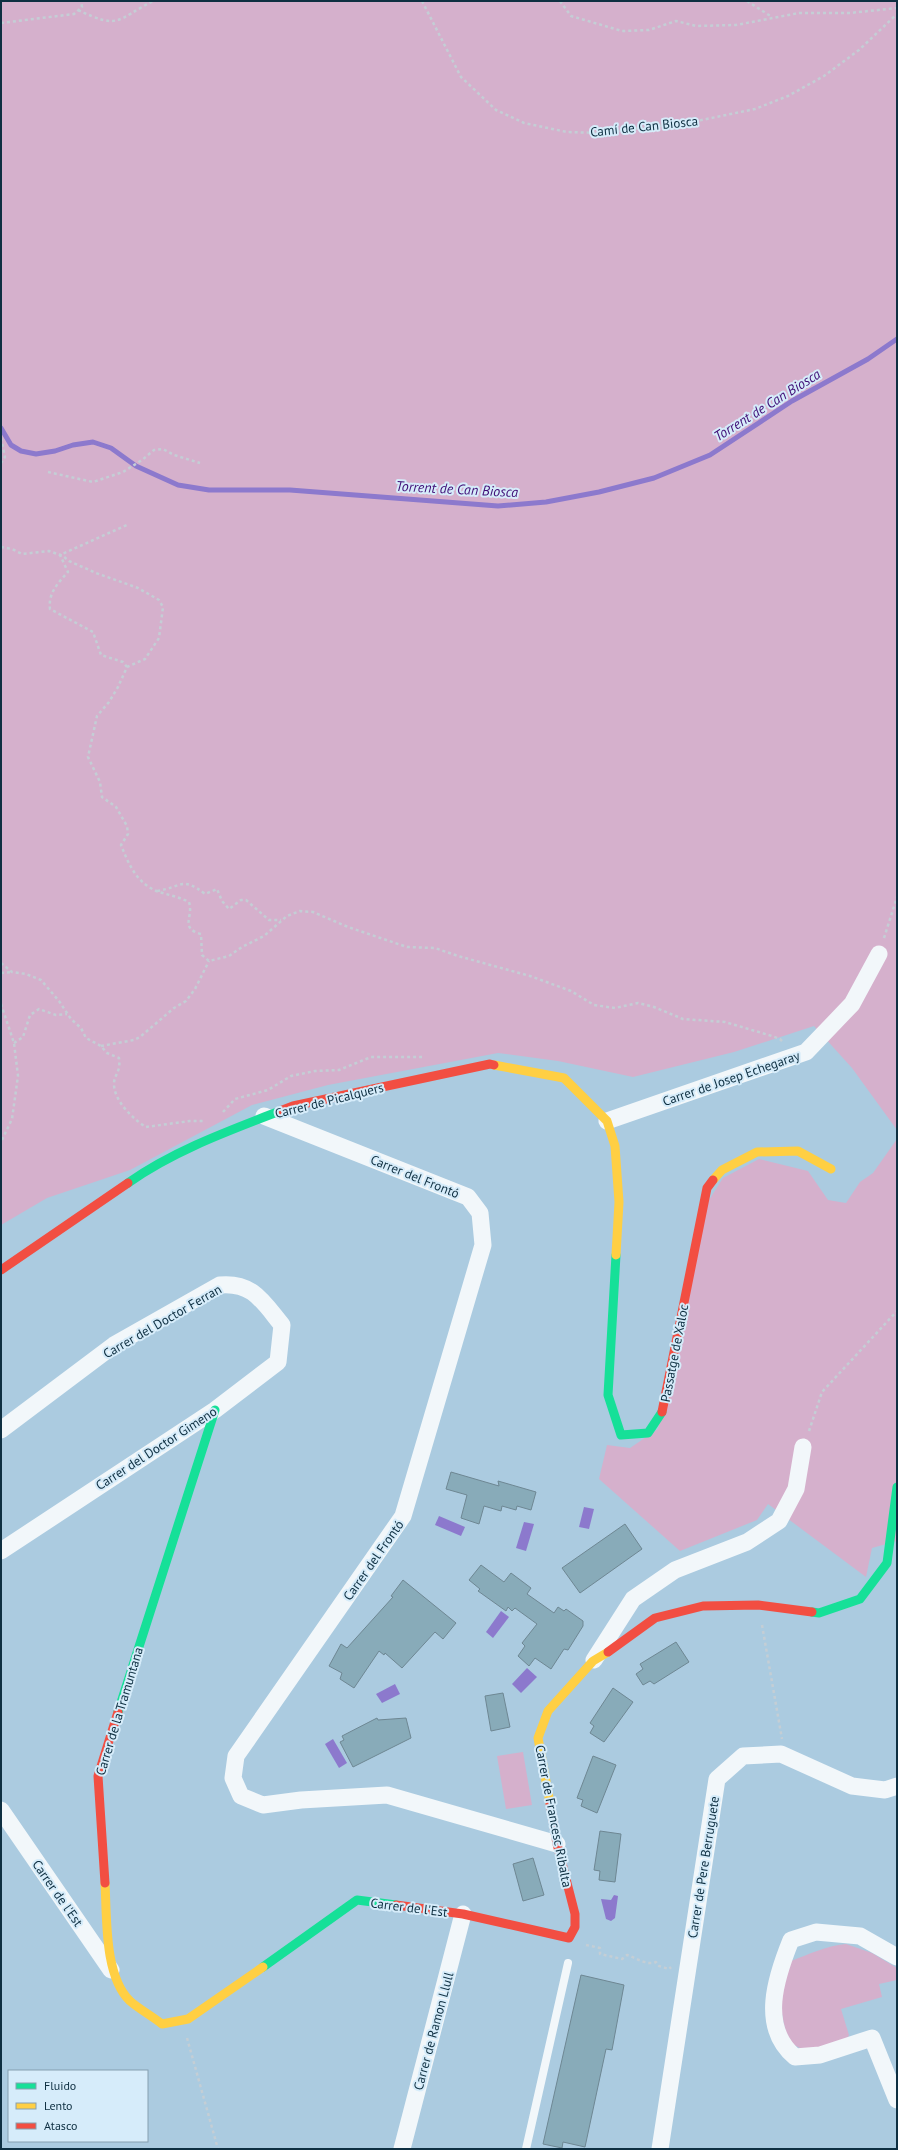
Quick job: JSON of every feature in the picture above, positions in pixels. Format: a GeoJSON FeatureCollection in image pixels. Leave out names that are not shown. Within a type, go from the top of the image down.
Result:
{"type":"FeatureCollection","features":[{"type":"Feature","properties":{"kind":"street","name":"Carrer de Josep Echegaray"},"geometry":{"type":"LineString","coordinates":[[607,1121],[806,1052],[852,1004],[879,954]]}},
{"type":"Feature","properties":{"kind":"street","name":"Carrer de Picalquers"},"geometry":{"type":"LineString","coordinates":[[1,1270],[145,1171],[264,1116],[293,1106],[490,1064],[564,1078],[607,1121]]}},
{"type":"Feature","properties":{"kind":"street","name":"Carrer del Frontó"},"geometry":{"type":"LineString","coordinates":[[264,1116],[468,1197],[480,1213],[483,1245],[404,1516],[236,1756],[233,1778],[242,1796],[263,1805],[300,1800],[387,1795],[557,1844]]}},
{"type":"Feature","properties":{"kind":"street","name":"Passatge de Xaloc"},"geometry":{"type":"LineString","coordinates":[[607,1121],[615,1146],[618,1202],[608,1395],[621,1435],[648,1433],[663,1411],[707,1188],[722,1170],[757,1152],[798,1151],[831,1169]]}},
{"type":"Feature","properties":{"kind":"street","name":"Carrer del Doctor Ferran"},"geometry":{"type":"LineString","coordinates":[[1,1430],[114,1345],[220,1285],[230,1284],[248,1289],[255,1294],[282,1325]]}},
{"type":"Feature","properties":{"kind":"street","name":"Carrer del Doctor Gimeno"},"geometry":{"type":"LineString","coordinates":[[1,1551],[215,1410],[278,1362],[282,1325]]}},
{"type":"Feature","properties":{"kind":"street","name":"Carrer de la Tramuntana"},"geometry":{"type":"LineString","coordinates":[[185,2019],[162,2024],[129,2000],[114,1975],[109,1952],[98,1776],[215,1410]]}},
{"type":"Feature","properties":{"kind":"street"},"geometry":{"type":"LineString","coordinates":[[593,1661],[633,1599],[675,1570],[747,1542],[779,1521],[796,1489],[803,1447]]}},
{"type":"Feature","properties":{"kind":"street","name":"Carrer de Francesc Ribalta"},"geometry":{"type":"LineString","coordinates":[[569,1938],[575,1927],[575,1914],[557,1844],[538,1738],[548,1711],[593,1661],[619,1646],[656,1618],[703,1606],[758,1605],[819,1613],[860,1599],[887,1563],[897,1487]]}},
{"type":"Feature","properties":{"kind":"street","name":"Carrer de Pere Berruguete"},"geometry":{"type":"LineString","coordinates":[[660,2149],[717,1779],[743,1756],[781,1754],[852,1786],[885,1790],[897,1786]]}},
{"type":"Feature","properties":{"kind":"street","name":"Carrer de l'Est"},"geometry":{"type":"LineString","coordinates":[[1,1810],[114,1975]]}},
{"type":"Feature","properties":{"kind":"street","name":"Carrer de l'Est"},"geometry":{"type":"LineString","coordinates":[[185,2019],[215,2002],[358,1900],[463,1914],[569,1938]]}},
{"type":"Feature","properties":{"kind":"street","name":"Carrer de Ramon Llull"},"geometry":{"type":"LineString","coordinates":[[402,2149],[463,1914]]}},
{"type":"Feature","properties":{"kind":"street"},"geometry":{"type":"LineString","coordinates":[[897,1956],[860,1936],[816,1932],[791,1940],[778,1972],[773,2005],[779,2037],[785,2049],[795,2057],[820,2055],[872,2038],[897,2100]]}},
{"type":"Feature","properties":{"kind":"lane"},"geometry":{"type":"LineString","coordinates":[[526,2149],[568,1963]]}},
{"type":"Feature","properties":{"kind":"path"},"geometry":{"type":"LineString","coordinates":[[1,23],[74,14],[82,8],[81,1]]}},
{"type":"Feature","properties":{"kind":"path"},"geometry":{"type":"LineString","coordinates":[[78,10],[109,23],[124,19],[153,1]]}},
{"type":"Feature","properties":{"kind":"path","name":"Camí de Can Biosca"},"geometry":{"type":"LineString","coordinates":[[422,1],[461,77],[496,110],[524,123],[567,132],[580,133],[600,133],[692,122],[754,109],[788,96],[824,76],[859,50],[897,14]]}},
{"type":"Feature","properties":{"kind":"path"},"geometry":{"type":"LineString","coordinates":[[560,1],[571,16],[622,31],[649,30],[676,21],[696,26],[736,25],[799,13],[850,13],[897,8]]}},
{"type":"Feature","properties":{"kind":"path"},"geometry":{"type":"LineString","coordinates":[[747,1],[772,18]]}},
{"type":"Feature","properties":{"kind":"path"},"geometry":{"type":"LineString","coordinates":[[1,438],[5,456],[1,462]]}},
{"type":"Feature","properties":{"kind":"path"},"geometry":{"type":"LineString","coordinates":[[48,472],[93,482],[123,472],[142,460],[154,450],[163,449],[174,455],[200,463]]}},
{"type":"Feature","properties":{"kind":"path"},"geometry":{"type":"LineString","coordinates":[[60,555],[129,524]]}},
{"type":"Feature","properties":{"kind":"path"},"geometry":{"type":"LineString","coordinates":[[1,547],[12,549],[22,554],[48,551],[60,555],[96,573],[138,588],[159,600],[163,607],[158,638],[145,658],[127,666],[115,692],[97,716],[88,757],[100,782],[102,797],[116,807],[127,826],[128,834],[121,845],[128,862],[138,878],[157,891],[189,902],[191,908],[188,922],[189,928],[194,932],[201,934],[202,955],[209,961]]}},
{"type":"Feature","properties":{"kind":"path"},"geometry":{"type":"LineString","coordinates":[[60,555],[68,572],[56,585],[52,592],[49,601],[50,609],[93,632],[101,655],[123,662],[127,666]]}},
{"type":"Feature","properties":{"kind":"path"},"geometry":{"type":"LineString","coordinates":[[157,891],[179,884],[190,884],[205,894],[217,889],[222,901],[229,909],[242,900],[246,900],[269,920],[281,920]]}},
{"type":"Feature","properties":{"kind":"path"},"geometry":{"type":"LineString","coordinates":[[879,954],[897,897]]}},
{"type":"Feature","properties":{"kind":"path"},"geometry":{"type":"LineString","coordinates":[[209,961],[229,956],[242,947],[264,936],[281,920],[300,911],[313,912],[348,927],[407,947],[435,948],[530,976],[571,991],[594,1005],[615,1008],[638,1003],[654,1007],[683,1019],[725,1022],[749,1029],[780,1039],[794,1056]]}},
{"type":"Feature","properties":{"kind":"path"},"geometry":{"type":"LineString","coordinates":[[101,1046],[134,1040],[140,1037],[174,1008],[186,1002],[196,989],[209,961]]}},
{"type":"Feature","properties":{"kind":"path"},"geometry":{"type":"LineString","coordinates":[[1,963],[12,972]]}},
{"type":"Feature","properties":{"kind":"path"},"geometry":{"type":"LineString","coordinates":[[1,973],[12,972],[26,974],[41,980],[67,1014],[81,1028],[86,1038],[101,1046],[106,1053],[119,1058],[121,1067],[113,1083],[116,1094],[120,1102],[138,1122],[146,1127],[190,1121],[207,1121]]}},
{"type":"Feature","properties":{"kind":"path"},"geometry":{"type":"LineString","coordinates":[[1,1004],[14,1043],[18,1088],[14,1096],[12,1119],[1,1142]]}},
{"type":"Feature","properties":{"kind":"path"},"geometry":{"type":"LineString","coordinates":[[14,1043],[23,1037],[30,1016],[39,1009],[56,1015],[67,1014]]}},
{"type":"Feature","properties":{"kind":"path"},"geometry":{"type":"LineString","coordinates":[[221,1114],[235,1099],[268,1090],[291,1076],[314,1071],[339,1070],[371,1057],[430,1057]]}},
{"type":"Feature","properties":{"kind":"path"},"geometry":{"type":"LineString","coordinates":[[803,1447],[822,1392],[897,1311]]}},
{"type":"Feature","properties":{"kind":"path"},"geometry":{"type":"LineString","coordinates":[[758,1605],[785,1756]]}},
{"type":"Feature","properties":{"kind":"path"},"geometry":{"type":"LineString","coordinates":[[579,1944],[600,1948],[600,1954],[622,1959],[627,1955],[650,1964],[656,1962],[659,1966],[670,1969],[671,1965],[679,1967]]}},
{"type":"Feature","properties":{"kind":"path"},"geometry":{"type":"LineString","coordinates":[[185,2019],[218,2149]]}},
{"type":"Feature","properties":{"kind":"shaded area"},"geometry":{"type":"Polygon","coordinates":[[[1,1],[897,1],[897,1130],[852,1068],[814,1026],[734,1052],[633,1077],[558,1061],[498,1053],[328,1085],[252,1105],[130,1170],[47,1198],[1,1225],[1,1]]]}},
{"type":"Feature","properties":{"kind":"shaded area"},"geometry":{"type":"Polygon","coordinates":[[[897,1139],[897,1541],[872,1548],[866,1577],[768,1504],[757,1520],[680,1551],[599,1479],[607,1445],[630,1448],[658,1429],[709,1200],[723,1178],[759,1159],[808,1171],[828,1200],[846,1203],[860,1182],[873,1173],[897,1139]]]}},
{"type":"Feature","properties":{"kind":"shaded area"},"geometry":{"type":"Polygon","coordinates":[[[584,1507],[594,1509],[589,1529],[579,1527],[584,1507]]]}},
{"type":"Feature","properties":{"kind":"shaded area"},"geometry":{"type":"Polygon","coordinates":[[[439,1516],[465,1527],[461,1536],[435,1525],[439,1516]]]}},
{"type":"Feature","properties":{"kind":"shaded area"},"geometry":{"type":"Polygon","coordinates":[[[524,1522],[534,1524],[526,1551],[516,1548],[524,1522]]]}},
{"type":"Feature","properties":{"kind":"shaded area"},"geometry":{"type":"Polygon","coordinates":[[[501,1611],[509,1617],[493,1638],[486,1632],[501,1611]]]}},
{"type":"Feature","properties":{"kind":"shaded area"},"geometry":{"type":"Polygon","coordinates":[[[527,1668],[537,1677],[521,1693],[512,1684],[527,1668]]]}},
{"type":"Feature","properties":{"kind":"shaded area"},"geometry":{"type":"Polygon","coordinates":[[[395,1684],[400,1694],[382,1703],[376,1694],[395,1684]]]}},
{"type":"Feature","properties":{"kind":"shaded area"},"geometry":{"type":"Polygon","coordinates":[[[333,1739],[347,1763],[339,1768],[325,1744],[333,1739]]]}},
{"type":"Feature","properties":{"kind":"shaded area"},"geometry":{"type":"Polygon","coordinates":[[[523,1752],[532,1805],[506,1809],[497,1756],[523,1752]]]}},
{"type":"Feature","properties":{"kind":"shaded area"},"geometry":{"type":"Polygon","coordinates":[[[614,1895],[618,1896],[615,1918],[611,1921],[606,1919],[601,1899],[611,1900],[614,1895]]]}},
{"type":"Feature","properties":{"kind":"shaded area"},"geometry":{"type":"Polygon","coordinates":[[[846,1944],[872,1953],[897,1968],[897,1980],[879,1984],[882,1997],[841,2009],[849,2035],[847,2039],[805,2051],[789,2042],[783,2019],[781,2002],[782,1993],[791,1961],[824,1948],[846,1944]]]}},
{"type":"Feature","properties":{"kind":"building"},"geometry":{"type":"Polygon","coordinates":[[[451,1472],[499,1486],[498,1481],[536,1492],[531,1510],[517,1506],[516,1510],[502,1506],[501,1511],[484,1506],[479,1524],[461,1518],[467,1495],[446,1489],[451,1472]]]}},
{"type":"Feature","properties":{"kind":"building"},"geometry":{"type":"Polygon","coordinates":[[[625,1524],[642,1549],[580,1593],[562,1568],[625,1524]]]}},
{"type":"Feature","properties":{"kind":"building"},"geometry":{"type":"Polygon","coordinates":[[[481,1565],[504,1582],[511,1573],[531,1588],[527,1594],[554,1613],[558,1607],[564,1611],[566,1609],[583,1621],[583,1626],[568,1650],[564,1649],[551,1669],[535,1658],[529,1666],[518,1656],[525,1646],[522,1643],[537,1624],[515,1608],[512,1611],[508,1607],[506,1611],[478,1591],[480,1589],[469,1580],[481,1565]]]}},
{"type":"Feature","properties":{"kind":"building"},"geometry":{"type":"Polygon","coordinates":[[[403,1580],[456,1623],[443,1639],[435,1632],[402,1668],[385,1653],[384,1655],[379,1651],[354,1688],[340,1679],[342,1673],[329,1666],[341,1644],[347,1648],[393,1597],[391,1596],[403,1580]]]}},
{"type":"Feature","properties":{"kind":"building"},"geometry":{"type":"Polygon","coordinates":[[[676,1642],[689,1662],[654,1684],[650,1681],[643,1685],[636,1674],[643,1669],[640,1664],[676,1642]]]}},
{"type":"Feature","properties":{"kind":"building"},"geometry":{"type":"Polygon","coordinates":[[[613,1688],[633,1702],[604,1742],[590,1733],[594,1726],[590,1723],[613,1688]]]}},
{"type":"Feature","properties":{"kind":"building"},"geometry":{"type":"Polygon","coordinates":[[[503,1693],[510,1727],[491,1731],[485,1696],[503,1693]]]}},
{"type":"Feature","properties":{"kind":"building"},"geometry":{"type":"Polygon","coordinates":[[[377,1718],[378,1720],[406,1718],[411,1738],[353,1767],[340,1742],[344,1740],[342,1736],[377,1718]]]}},
{"type":"Feature","properties":{"kind":"building"},"geometry":{"type":"Polygon","coordinates":[[[593,1756],[616,1765],[597,1813],[581,1806],[583,1800],[577,1798],[593,1756]]]}},
{"type":"Feature","properties":{"kind":"building"},"geometry":{"type":"Polygon","coordinates":[[[600,1831],[621,1834],[615,1882],[599,1880],[600,1871],[594,1870],[600,1831]]]}},
{"type":"Feature","properties":{"kind":"building"},"geometry":{"type":"Polygon","coordinates":[[[533,1858],[544,1895],[523,1901],[513,1864],[533,1858]]]}},
{"type":"Feature","properties":{"kind":"building"},"geometry":{"type":"Polygon","coordinates":[[[581,1975],[624,1985],[612,2050],[606,2049],[585,2147],[563,2142],[562,2148],[543,2144],[581,1975]]]}},
{"type":"Feature","properties":{"kind":"waterway","name":"Torrent de Can Biosca"},"geometry":{"type":"LineString","coordinates":[[1,428],[11,445],[21,451],[36,454],[93,442],[111,448],[136,466],[178,485],[209,490],[290,490],[498,506],[546,502],[599,492],[654,478],[710,455],[792,401],[868,359],[897,339]]}},
{"type":"Feature","properties":{"kind":"traffic: fast"},"geometry":{"type":"LineString","coordinates":[[128,1183],[182,1151],[280,1111]]}},
{"type":"Feature","properties":{"kind":"traffic: fast"},"geometry":{"type":"LineString","coordinates":[[616,1255],[608,1395],[621,1435],[648,1433],[662,1412]]}},
{"type":"Feature","properties":{"kind":"traffic: fast"},"geometry":{"type":"LineString","coordinates":[[118,1712],[215,1410]]}},
{"type":"Feature","properties":{"kind":"traffic: fast"},"geometry":{"type":"LineString","coordinates":[[812,1612],[819,1613],[860,1599],[887,1563],[897,1487]]}},
{"type":"Feature","properties":{"kind":"traffic: fast"},"geometry":{"type":"LineString","coordinates":[[263,1967],[357,1900],[396,1905]]}},
{"type":"Feature","properties":{"kind":"traffic: slow"},"geometry":{"type":"LineString","coordinates":[[494,1065],[564,1078],[607,1121],[615,1146],[619,1202],[616,1255]]}},
{"type":"Feature","properties":{"kind":"traffic: slow"},"geometry":{"type":"LineString","coordinates":[[713,1180],[722,1170],[757,1152],[798,1151],[831,1169]]}},
{"type":"Feature","properties":{"kind":"traffic: slow"},"geometry":{"type":"LineString","coordinates":[[550,1803],[538,1738],[548,1711],[593,1661],[608,1652]]}},
{"type":"Feature","properties":{"kind":"traffic: slow"},"geometry":{"type":"LineString","coordinates":[[105,1883],[108,1945],[115,1977],[130,2001],[162,2024],[188,2019],[263,1967]]}},
{"type":"Feature","properties":{"kind":"traffic: jam"},"geometry":{"type":"LineString","coordinates":[[280,1111],[293,1106],[490,1064],[494,1065]]}},
{"type":"Feature","properties":{"kind":"traffic: jam"},"geometry":{"type":"LineString","coordinates":[[662,1412],[707,1188],[713,1180]]}},
{"type":"Feature","properties":{"kind":"traffic: jam"},"geometry":{"type":"LineString","coordinates":[[1,1270],[128,1183]]}},
{"type":"Feature","properties":{"kind":"traffic: jam"},"geometry":{"type":"LineString","coordinates":[[608,1652],[655,1618],[703,1606],[758,1605],[812,1612]]}},
{"type":"Feature","properties":{"kind":"traffic: jam"},"geometry":{"type":"LineString","coordinates":[[105,1883],[98,1776],[118,1712]]}},
{"type":"Feature","properties":{"kind":"traffic: jam"},"geometry":{"type":"LineString","coordinates":[[396,1905],[463,1914],[569,1938],[575,1927],[575,1914],[557,1844],[550,1803]]}}]}
